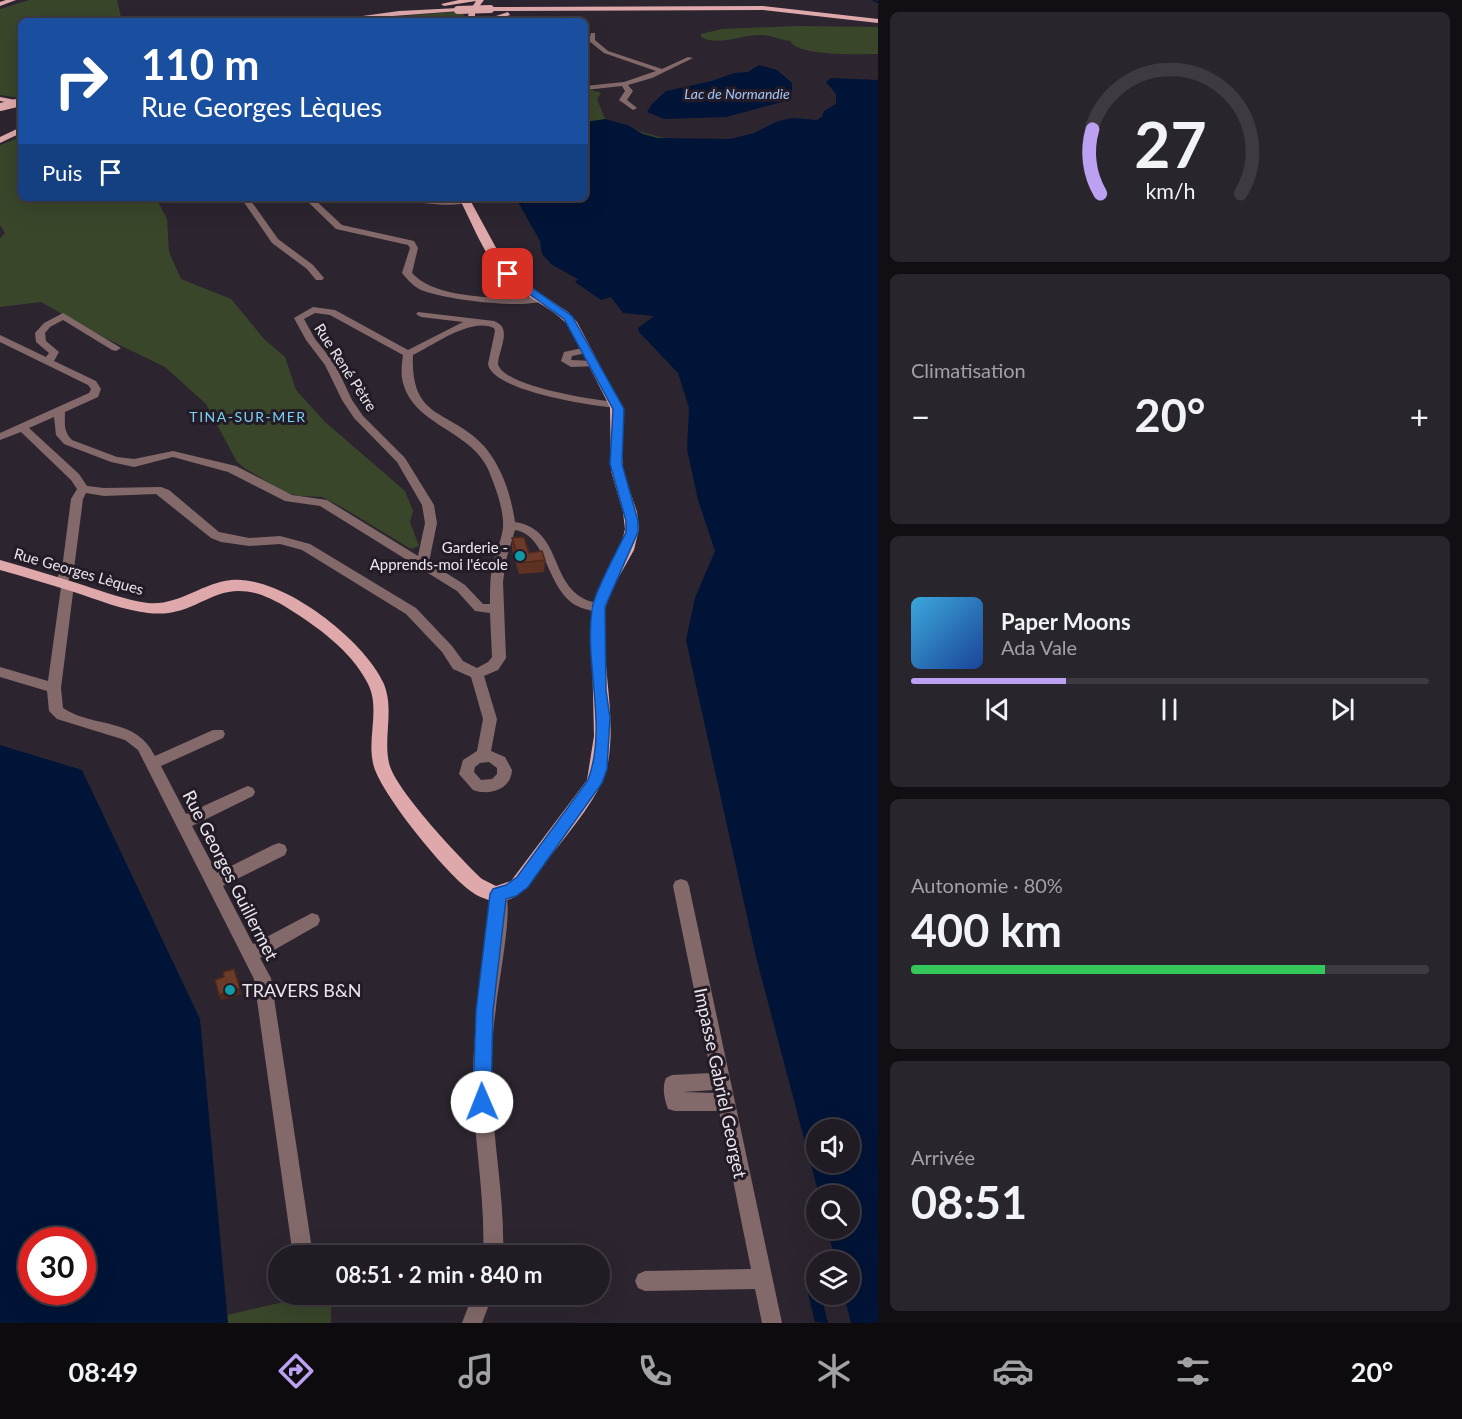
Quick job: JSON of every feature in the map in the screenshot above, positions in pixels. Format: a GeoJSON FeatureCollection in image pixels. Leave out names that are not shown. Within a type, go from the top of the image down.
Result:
{"type":"FeatureCollection","features":[{"type":"Feature","properties":{"kind":"main road"},"geometry":{"type":"LineString","coordinates":[[0,4],[13,0]]}},
{"type":"Feature","properties":{"kind":"main road"},"geometry":{"type":"LineString","coordinates":[[348,18],[474,0]]}},
{"type":"Feature","properties":{"kind":"main road"},"geometry":{"type":"LineString","coordinates":[[471,18],[472,12],[481,0]]}},
{"type":"Feature","properties":{"kind":"main road"},"geometry":{"type":"LineString","coordinates":[[503,0],[586,8]]}},
{"type":"Feature","properties":{"kind":"main road"},"geometry":{"type":"LineString","coordinates":[[354,17],[490,9],[763,8],[878,21]]}},
{"type":"Feature","properties":{"kind":"main road"},"geometry":{"type":"LineString","coordinates":[[496,18],[515,13],[556,9]]}},
{"type":"Feature","properties":{"kind":"main road"},"geometry":{"type":"LineString","coordinates":[[0,99],[18,102]]}},
{"type":"Feature","properties":{"kind":"main road"},"geometry":{"type":"LineString","coordinates":[[0,107],[18,104]]}},
{"type":"Feature","properties":{"kind":"main road"},"geometry":{"type":"LineString","coordinates":[[3,137],[18,131]]}},
{"type":"Feature","properties":{"kind":"main road"},"geometry":{"type":"LineString","coordinates":[[465,201],[503,270],[568,318],[616,405],[618,422],[616,464],[632,521],[632,532],[599,607],[599,690],[603,718],[600,769],[594,783],[522,882],[511,891],[499,894]]}},
{"type":"Feature","properties":{"kind":"main road","name":"Rue Georges Lèques"},"geometry":{"type":"LineString","coordinates":[[0,565],[107,598],[151,608],[168,607],[228,585],[242,583],[270,592],[312,616],[356,656],[376,683],[382,707],[380,729],[382,767],[387,779],[471,881],[486,891],[499,894]]}},
{"type":"Feature","properties":{"kind":"street"},"geometry":{"type":"LineString","coordinates":[[593,34],[592,41],[606,52],[662,71]]}},
{"type":"Feature","properties":{"kind":"street"},"geometry":{"type":"LineString","coordinates":[[588,88],[624,84],[662,71],[690,58]]}},
{"type":"Feature","properties":{"kind":"street"},"geometry":{"type":"LineString","coordinates":[[624,84],[628,91],[623,100],[633,108]]}},
{"type":"Feature","properties":{"kind":"street"},"geometry":{"type":"LineString","coordinates":[[247,201],[275,241],[310,267],[319,278]]}},
{"type":"Feature","properties":{"kind":"street"},"geometry":{"type":"LineString","coordinates":[[312,201],[339,227],[411,243],[414,248],[407,273],[424,288],[449,294],[525,302],[542,299]]}},
{"type":"Feature","properties":{"kind":"street"},"geometry":{"type":"LineString","coordinates":[[430,201],[447,201]]}},
{"type":"Feature","properties":{"kind":"street","name":"Rue René Pètre"},"geometry":{"type":"LineString","coordinates":[[408,354],[332,312],[307,311],[299,318],[330,364],[347,400],[359,418],[402,460],[428,505],[431,523],[422,564]]}},
{"type":"Feature","properties":{"kind":"street"},"geometry":{"type":"LineString","coordinates":[[421,314],[493,323],[500,331],[493,362],[493,368],[497,374],[515,382],[590,402],[616,405]]}},
{"type":"Feature","properties":{"kind":"street"},"geometry":{"type":"LineString","coordinates":[[49,362],[54,352],[41,342],[40,333],[47,325],[63,316],[116,348]]}},
{"type":"Feature","properties":{"kind":"street"},"geometry":{"type":"LineString","coordinates":[[477,321],[429,341],[408,354],[405,368],[413,398],[421,408],[466,438],[489,461],[499,484],[509,525],[498,569],[499,658],[493,666],[477,674]]}},
{"type":"Feature","properties":{"kind":"street"},"geometry":{"type":"LineString","coordinates":[[0,338],[92,383],[96,389],[94,395],[0,437]]}},
{"type":"Feature","properties":{"kind":"street"},"geometry":{"type":"LineString","coordinates":[[587,350],[571,352],[566,357],[566,361],[578,365],[594,364]]}},
{"type":"Feature","properties":{"kind":"street"},"geometry":{"type":"LineString","coordinates":[[590,402],[603,398],[607,389]]}},
{"type":"Feature","properties":{"kind":"street"},"geometry":{"type":"LineString","coordinates":[[590,402],[618,422]]}},
{"type":"Feature","properties":{"kind":"street"},"geometry":{"type":"LineString","coordinates":[[60,412],[59,428],[61,435],[68,442],[125,463],[173,454],[232,469],[289,498],[323,503],[461,588],[480,608],[497,609]]}},
{"type":"Feature","properties":{"kind":"street"},"geometry":{"type":"LineString","coordinates":[[23,428],[75,477],[83,489],[104,492],[157,490],[165,493],[215,535],[225,539],[249,542],[292,541],[306,547],[411,611],[447,649],[458,665],[477,674],[490,719],[483,756]]}},
{"type":"Feature","properties":{"kind":"street","name":"Rue Georges Guillermet"},"geometry":{"type":"LineString","coordinates":[[83,489],[77,499],[64,584],[54,688],[56,711],[62,715],[130,736],[143,746],[262,978],[301,1245]]}},
{"type":"Feature","properties":{"kind":"street"},"geometry":{"type":"LineString","coordinates":[[509,525],[517,525],[532,532],[569,595],[579,602],[599,607]]}},
{"type":"Feature","properties":{"kind":"street"},"geometry":{"type":"LineString","coordinates":[[0,672],[54,688]]}},
{"type":"Feature","properties":{"kind":"street"},"geometry":{"type":"LineString","coordinates":[[152,765],[218,734]]}},
{"type":"Feature","properties":{"kind":"street"},"geometry":{"type":"LineString","coordinates":[[182,823],[248,792]]}},
{"type":"Feature","properties":{"kind":"street"},"geometry":{"type":"LineString","coordinates":[[213,884],[279,850]]}},
{"type":"Feature","properties":{"kind":"street","name":"Impasse Gabriel Georget"},"geometry":{"type":"LineString","coordinates":[[681,886],[772,1323]]}},
{"type":"Feature","properties":{"kind":"street"},"geometry":{"type":"LineString","coordinates":[[493,1245],[495,1210],[487,1159],[482,1071],[484,1011],[499,894]]}},
{"type":"Feature","properties":{"kind":"street"},"geometry":{"type":"LineString","coordinates":[[250,955],[312,920]]}},
{"type":"Feature","properties":{"kind":"street"},"geometry":{"type":"LineString","coordinates":[[721,1081],[672,1084],[675,1102],[725,1102]]}},
{"type":"Feature","properties":{"kind":"street"},"geometry":{"type":"LineString","coordinates":[[645,1281],[763,1279]]}},
{"type":"Feature","properties":{"kind":"street"},"geometry":{"type":"LineString","coordinates":[[472,1323],[479,1305]]}},
{"type":"Feature","properties":{"kind":"green space"},"geometry":{"type":"Polygon","coordinates":[[[29,0],[117,0],[121,18],[18,18],[18,98],[0,95],[0,9],[29,0]]]}},
{"type":"Feature","properties":{"kind":"green space"},"geometry":{"type":"Polygon","coordinates":[[[466,11],[462,18],[375,18],[466,11]]]}},
{"type":"Feature","properties":{"kind":"green space"},"geometry":{"type":"Polygon","coordinates":[[[797,26],[878,27],[878,54],[845,54],[805,50],[790,41],[765,35],[716,41],[701,37],[701,34],[722,29],[797,26]]]}},
{"type":"Feature","properties":{"kind":"green space"},"geometry":{"type":"Polygon","coordinates":[[[588,89],[601,93],[597,99],[605,119],[651,135],[680,140],[673,141],[588,127],[588,89]]]}},
{"type":"Feature","properties":{"kind":"green space"},"geometry":{"type":"Polygon","coordinates":[[[18,138],[18,201],[158,201],[167,219],[169,252],[181,279],[231,299],[264,339],[285,357],[296,390],[325,422],[405,491],[413,511],[410,522],[419,546],[411,549],[322,497],[298,496],[284,492],[246,469],[237,462],[206,404],[165,367],[105,338],[41,302],[0,307],[0,238],[5,233],[0,225],[0,145],[18,138]]]}},
{"type":"Feature","properties":{"kind":"green space"},"geometry":{"type":"Polygon","coordinates":[[[270,1305],[331,1305],[331,1323],[228,1323],[227,1315],[270,1305]]]}},
{"type":"Feature","properties":{"kind":"water","name":"Lac de Normandie"},"geometry":{"type":"Polygon","coordinates":[[[759,65],[777,70],[792,83],[792,94],[782,102],[726,117],[664,119],[647,112],[666,91],[712,81],[734,73],[748,72],[759,65]]]}},
{"type":"Feature","properties":{"kind":"water"},"geometry":{"type":"Polygon","coordinates":[[[831,78],[878,80],[878,1323],[851,1323],[846,1305],[860,1305],[860,1251],[833,1251],[830,1239],[860,1239],[860,1185],[816,1185],[813,1173],[860,1173],[860,1119],[806,1119],[806,1146],[756,957],[686,640],[695,598],[715,551],[698,500],[687,449],[689,408],[678,373],[639,332],[638,328],[654,316],[623,313],[611,297],[601,300],[575,282],[578,279],[552,265],[542,254],[540,241],[518,201],[588,201],[588,122],[605,119],[658,138],[730,139],[754,133],[778,121],[793,118],[817,120],[822,117],[824,111],[836,104],[836,94],[826,82],[831,78]]]}},
{"type":"Feature","properties":{"kind":"water"},"geometry":{"type":"Polygon","coordinates":[[[0,745],[82,770],[200,1019],[228,1323],[0,1323],[0,745]]]}},
{"type":"Feature","properties":{"kind":"water"},"geometry":{"type":"Polygon","coordinates":[[[811,1305],[824,1305],[828,1323],[815,1322],[811,1305]]]}},
{"type":"Feature","properties":{"kind":"building"},"geometry":{"type":"Polygon","coordinates":[[[524,537],[529,553],[542,551],[545,560],[520,563],[512,538],[524,537]]]}},
{"type":"Feature","properties":{"kind":"building","name":"TRAVERS B&N"},"geometry":{"type":"Polygon","coordinates":[[[234,969],[240,988],[219,995],[215,980],[224,977],[223,972],[234,969]]]}},
{"type":"Feature","properties":{"kind":"waterway"},"geometry":{"type":"LineString","coordinates":[[873,0],[878,2]]}},
{"type":"Feature","properties":{"kind":"place","name":"Garderie - Apprends-moi l'école"},"geometry":{"type":"Point","coordinates":[520,556]}},
{"type":"Feature","properties":{"kind":"place","name":"TRAVERS B&N"},"geometry":{"type":"Point","coordinates":[230,990]}},
{"type":"Feature","properties":{"kind":"district","name":"TINA-SUR-MER"},"geometry":{"type":"Point","coordinates":[248,416]}},
{"type":"Feature","properties":{"kind":"route"},"geometry":{"type":"LineString","coordinates":[[482,1102],[484,1011],[499,894],[511,891],[522,882],[594,783],[600,769],[603,718],[599,690],[597,628],[599,607],[629,544],[632,532],[632,521],[617,474],[618,409],[573,324],[508,274]]}}]}
